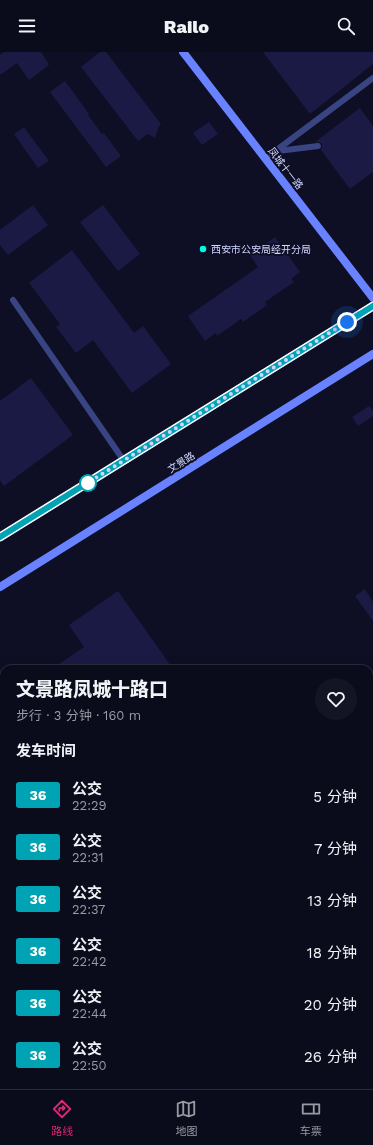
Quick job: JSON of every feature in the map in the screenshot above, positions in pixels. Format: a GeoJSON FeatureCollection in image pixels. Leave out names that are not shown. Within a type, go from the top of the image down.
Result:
{"type":"FeatureCollection","features":[{"type":"Feature","properties":{"kind":"main road","name":"凤城十一路"},"geometry":{"type":"LineString","coordinates":[[183,52],[373,298]]}},
{"type":"Feature","properties":{"kind":"main road"},"geometry":{"type":"LineString","coordinates":[[0,537],[373,306]]}},
{"type":"Feature","properties":{"kind":"main road","name":"文景路"},"geometry":{"type":"LineString","coordinates":[[0,587],[373,354]]}},
{"type":"Feature","properties":{"kind":"lane"},"geometry":{"type":"LineString","coordinates":[[266,158],[373,78]]}},
{"type":"Feature","properties":{"kind":"lane"},"geometry":{"type":"LineString","coordinates":[[277,151],[318,146]]}},
{"type":"Feature","properties":{"kind":"lane"},"geometry":{"type":"LineString","coordinates":[[13,300],[124,461]]}},
{"type":"Feature","properties":{"kind":"building"},"geometry":{"type":"Polygon","coordinates":[[[4,52],[41,52],[49,65],[29,80],[17,63],[0,75],[0,55],[4,52]]]}},
{"type":"Feature","properties":{"kind":"building"},"geometry":{"type":"Polygon","coordinates":[[[100,52],[106,52],[161,124],[155,138],[148,134],[138,141],[81,67],[100,52]]]}},
{"type":"Feature","properties":{"kind":"building"},"geometry":{"type":"Polygon","coordinates":[[[263,52],[373,52],[373,64],[310,114],[263,52]]]}},
{"type":"Feature","properties":{"kind":"building"},"geometry":{"type":"Polygon","coordinates":[[[65,81],[102,134],[104,133],[121,156],[106,167],[50,92],[65,81]]]}},
{"type":"Feature","properties":{"kind":"building"},"geometry":{"type":"Polygon","coordinates":[[[360,108],[373,126],[373,172],[350,189],[321,150],[322,144],[315,142],[360,108]]]}},
{"type":"Feature","properties":{"kind":"building"},"geometry":{"type":"Polygon","coordinates":[[[209,122],[218,134],[202,145],[193,133],[209,122]]]}},
{"type":"Feature","properties":{"kind":"building"},"geometry":{"type":"Polygon","coordinates":[[[24,127],[49,161],[38,168],[14,134],[24,127]]]}},
{"type":"Feature","properties":{"kind":"building"},"geometry":{"type":"Polygon","coordinates":[[[33,205],[48,225],[8,255],[0,245],[0,230],[33,205]]]}},
{"type":"Feature","properties":{"kind":"building"},"geometry":{"type":"Polygon","coordinates":[[[103,205],[140,254],[118,271],[80,222],[103,205]]]}},
{"type":"Feature","properties":{"kind":"building"},"geometry":{"type":"Polygon","coordinates":[[[275,237],[300,272],[291,279],[294,282],[265,302],[267,305],[243,322],[241,319],[217,336],[216,333],[205,341],[188,316],[258,267],[250,255],[275,237]]]}},
{"type":"Feature","properties":{"kind":"building"},"geometry":{"type":"Polygon","coordinates":[[[72,250],[134,333],[143,326],[171,364],[132,393],[93,340],[76,353],[56,327],[60,324],[29,283],[72,250]]]}},
{"type":"Feature","properties":{"kind":"building"},"geometry":{"type":"Polygon","coordinates":[[[31,378],[73,435],[4,486],[0,480],[0,401],[31,378]]]}},
{"type":"Feature","properties":{"kind":"building"},"geometry":{"type":"Polygon","coordinates":[[[369,406],[373,411],[373,416],[358,426],[352,417],[369,406]]]}},
{"type":"Feature","properties":{"kind":"building"},"geometry":{"type":"Polygon","coordinates":[[[365,589],[373,602],[373,621],[355,596],[365,589]]]}},
{"type":"Feature","properties":{"kind":"building"},"geometry":{"type":"Polygon","coordinates":[[[118,591],[170,665],[58,665],[84,647],[69,625],[118,591]]]}},
{"type":"Feature","properties":{"kind":"bus line","name":"36"},"geometry":{"type":"LineString","coordinates":[[0,537],[373,306]]}},
{"type":"Feature","properties":{"kind":"place","name":"西安市公安局经开分局"},"geometry":{"type":"Point","coordinates":[203,249]}},
{"type":"Feature","properties":{"kind":"route"},"geometry":{"type":"LineString","coordinates":[[88,483],[86,484],[347,322]]}}]}
